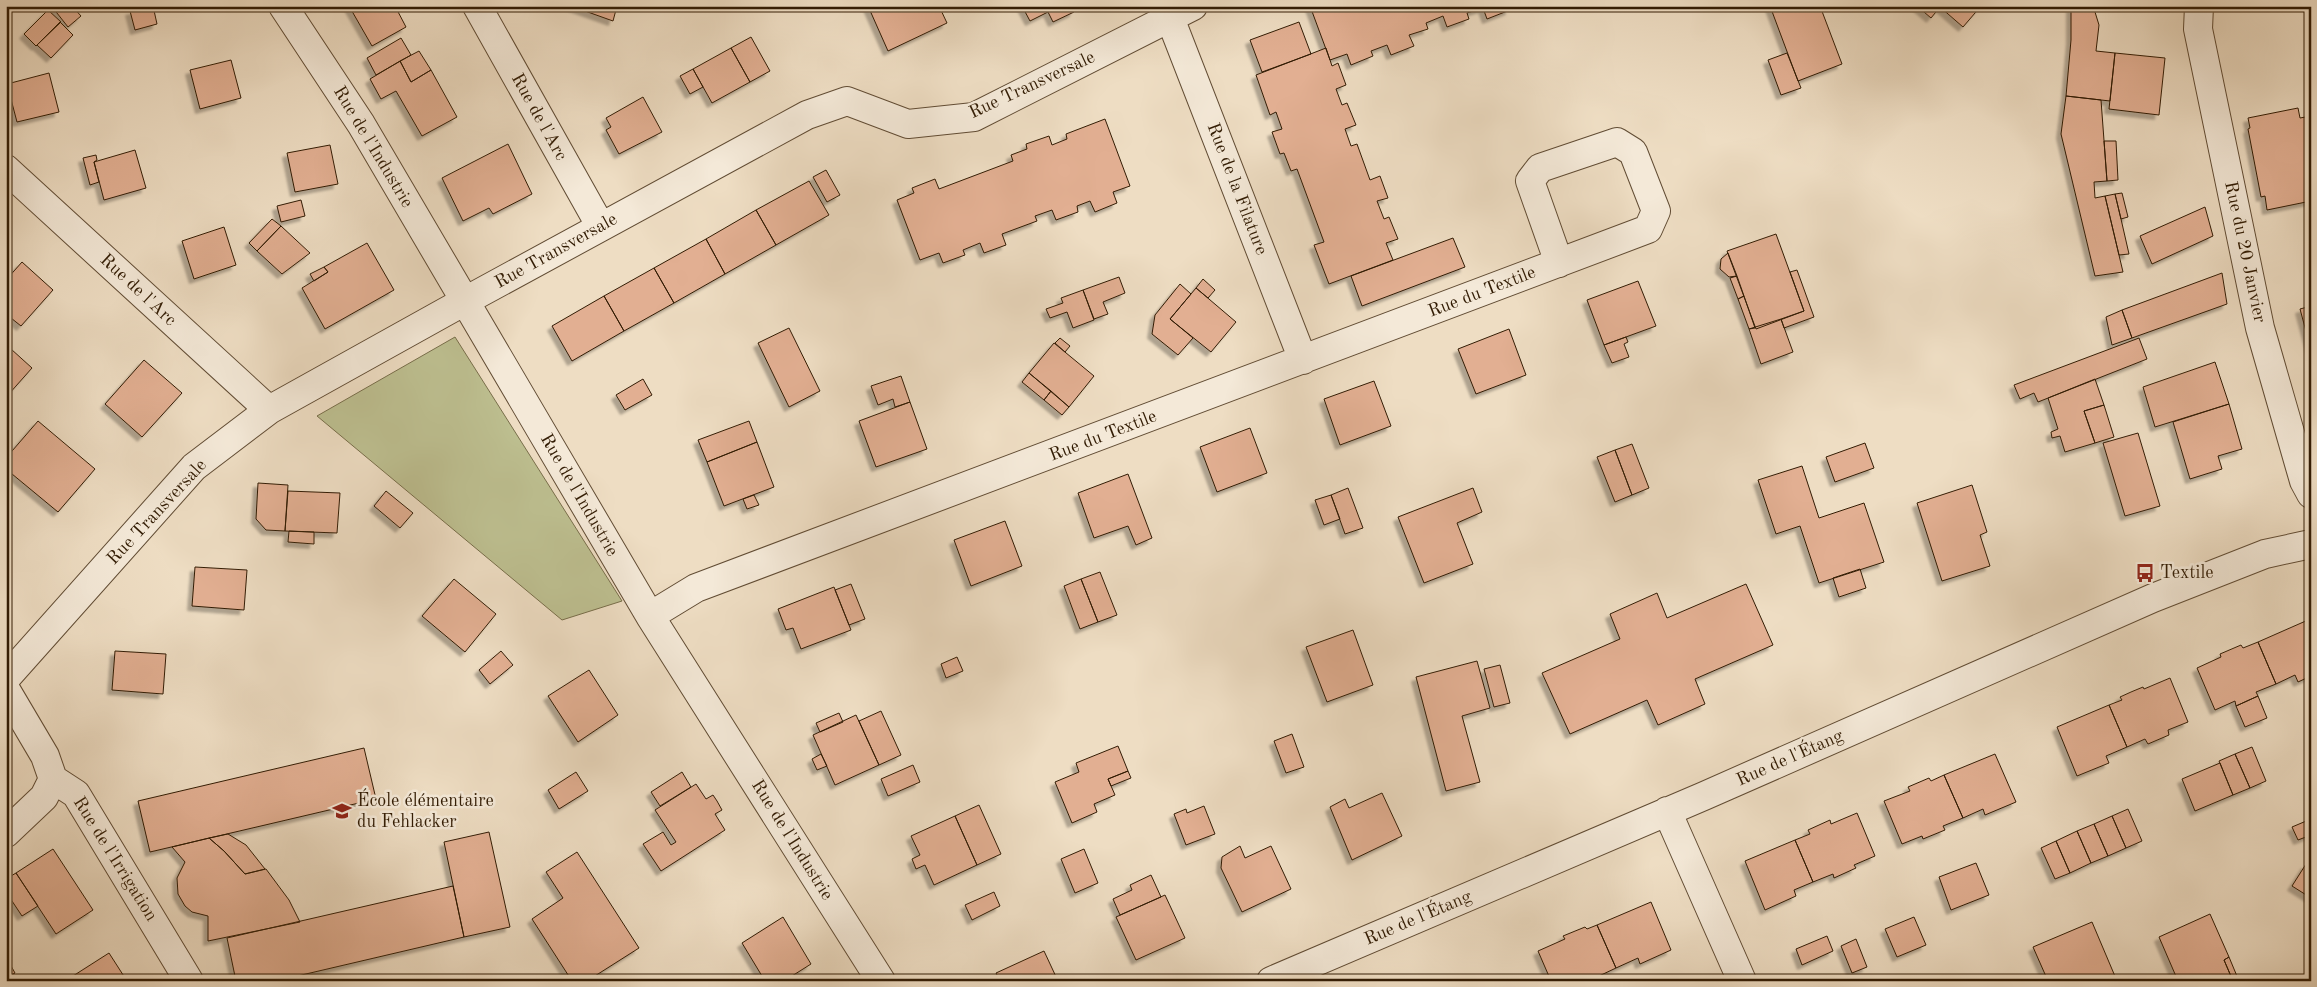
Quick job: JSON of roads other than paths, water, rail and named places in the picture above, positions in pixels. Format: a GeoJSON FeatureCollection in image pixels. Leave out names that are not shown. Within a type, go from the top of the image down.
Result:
{"type":"FeatureCollection","features":[{"type":"Feature","properties":{"kind":"street","name":"Rue de l'Industrie"},"geometry":{"type":"LineString","coordinates":[[282,6],[361,124],[650,616],[881,981]]}},
{"type":"Feature","properties":{"kind":"street","name":"Rue de l'Arc"},"geometry":{"type":"LineString","coordinates":[[477,6],[601,227]]}},
{"type":"Feature","properties":{"kind":"street","name":"Rue du 20 Janvier"},"geometry":{"type":"LineString","coordinates":[[2199,6],[2198,28],[2260,328],[2304,482],[2311,494]]}},
{"type":"Feature","properties":{"kind":"street","name":"Rue Transversale"},"geometry":{"type":"LineString","coordinates":[[6,678],[194,467],[269,410],[807,115],[847,101],[908,124],[974,117],[1182,12]]}},
{"type":"Feature","properties":{"kind":"street","name":"Rue de la Filature"},"geometry":{"type":"LineString","coordinates":[[1182,12],[1303,360]]}},
{"type":"Feature","properties":{"kind":"street","name":"Rue du Textile"},"geometry":{"type":"LineString","coordinates":[[650,616],[696,588],[1303,360],[1559,263],[1648,229],[1656,211],[1633,152],[1618,142],[1540,168],[1530,180],[1559,263]]}},
{"type":"Feature","properties":{"kind":"street","name":"Rue de l'Arc"},"geometry":{"type":"LineString","coordinates":[[6,169],[269,410]]}},
{"type":"Feature","properties":{"kind":"street","name":"Rue de l'Étang"},"geometry":{"type":"LineString","coordinates":[[1271,981],[1668,811],[2153,598],[2265,554],[2311,544]]}},
{"type":"Feature","properties":{"kind":"street"},"geometry":{"type":"LineString","coordinates":[[6,690],[44,756],[53,779],[44,797],[6,833]]}},
{"type":"Feature","properties":{"kind":"street","name":"Rue de l'Irrigation"},"geometry":{"type":"LineString","coordinates":[[53,779],[76,794],[189,981]]}},
{"type":"Feature","properties":{"kind":"street"},"geometry":{"type":"LineString","coordinates":[[1668,811],[1742,981]]}},
{"type":"Feature","properties":{"kind":"place","name":"Textile"},"geometry":{"type":"Point","coordinates":[2145,573]}},
{"type":"Feature","properties":{"kind":"place","name":"École élémentaire du Fehlacker"},"geometry":{"type":"Point","coordinates":[342,811]}}]}
